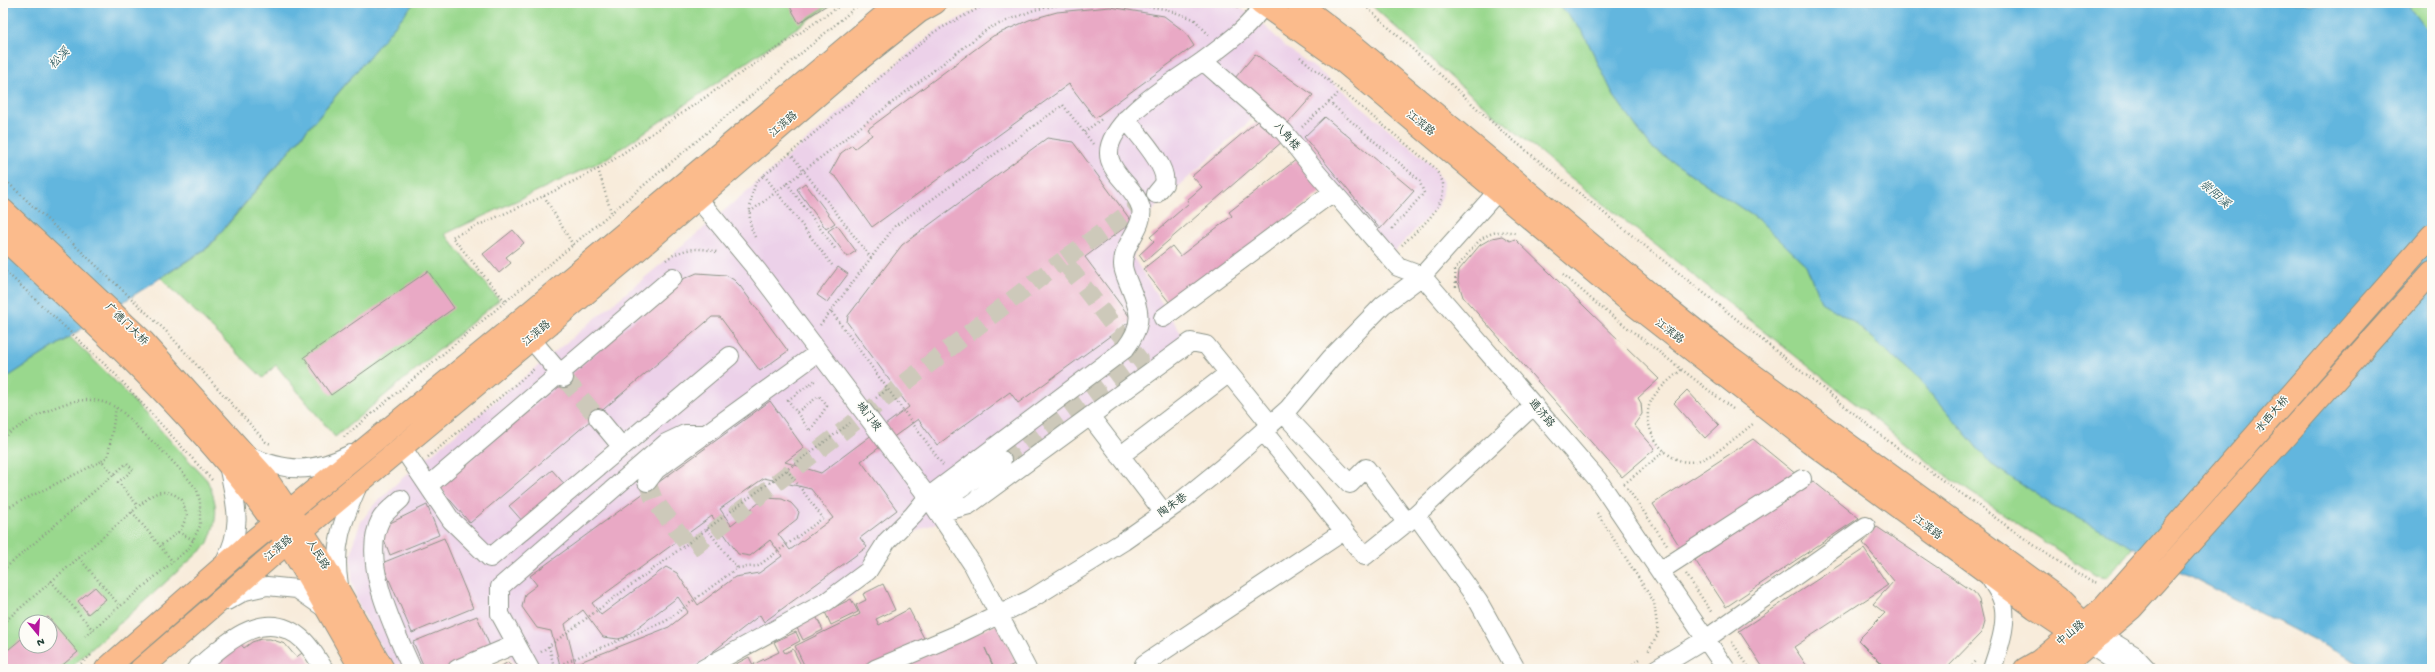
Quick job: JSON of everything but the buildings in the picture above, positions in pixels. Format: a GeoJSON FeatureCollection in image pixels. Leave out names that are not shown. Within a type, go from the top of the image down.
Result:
{"type":"FeatureCollection","features":[{"type":"Feature","properties":{"kind":"main road","name":"江滨路"},"geometry":{"type":"LineString","coordinates":[[99,661],[221,568],[373,443],[899,3]]}},
{"type":"Feature","properties":{"kind":"main road","name":"江滨路"},"geometry":{"type":"LineString","coordinates":[[141,669],[359,482],[698,199],[855,63],[919,12],[935,3]]}},
{"type":"Feature","properties":{"kind":"main road","name":"江滨路"},"geometry":{"type":"LineString","coordinates":[[1298,3],[1354,45],[1504,183],[1624,297],[1810,442],[1987,573],[2087,634]]}},
{"type":"Feature","properties":{"kind":"main road","name":"江滨路"},"geometry":{"type":"LineString","coordinates":[[1261,7],[1340,59],[1504,183],[1730,358],[2058,598],[2087,634]]}},
{"type":"Feature","properties":{"kind":"main road","name":"广德门大桥"},"geometry":{"type":"LineString","coordinates":[[3,210],[144,342],[234,457]]}},
{"type":"Feature","properties":{"kind":"main road","name":"水西大桥"},"geometry":{"type":"LineString","coordinates":[[2115,596],[2432,235]]}},
{"type":"Feature","properties":{"kind":"main road","name":"广德门大桥"},"geometry":{"type":"LineString","coordinates":[[3,238],[234,457]]}},
{"type":"Feature","properties":{"kind":"main road","name":"水西大桥"},"geometry":{"type":"LineString","coordinates":[[2115,596],[2432,272]]}},
{"type":"Feature","properties":{"kind":"main road","name":"人民路"},"geometry":{"type":"LineString","coordinates":[[234,457],[266,478],[281,518],[333,601],[383,669]]}},
{"type":"Feature","properties":{"kind":"main road","name":"中山路"},"geometry":{"type":"LineString","coordinates":[[2060,669],[2115,596]]}},
{"type":"Feature","properties":{"kind":"main road","name":"人民路"},"geometry":{"type":"LineString","coordinates":[[333,601],[361,669]]}},
{"type":"Feature","properties":{"kind":"main road","name":"中山路"},"geometry":{"type":"LineString","coordinates":[[2026,669],[2087,634]]}},
{"type":"Feature","properties":{"kind":"street"},"geometry":{"type":"LineString","coordinates":[[934,505],[1125,349],[1136,334],[1139,316],[1138,307],[1122,267],[1126,247],[1139,223],[1141,208],[1132,190],[1110,161],[1108,150],[1118,116],[1203,61],[1239,35],[1261,7]]}},
{"type":"Feature","properties":{"kind":"street","name":"八角楼"},"geometry":{"type":"LineString","coordinates":[[1203,61],[1284,132],[1333,192],[1398,267],[1422,276]]}},
{"type":"Feature","properties":{"kind":"street"},"geometry":{"type":"LineString","coordinates":[[1118,116],[1156,157],[1164,173],[1164,184],[1156,194]]}},
{"type":"Feature","properties":{"kind":"street","name":"城门坡"},"geometry":{"type":"LineString","coordinates":[[684,182],[757,270],[934,505],[973,564],[1027,669]]}},
{"type":"Feature","properties":{"kind":"street"},"geometry":{"type":"LineString","coordinates":[[1422,276],[1504,183]]}},
{"type":"Feature","properties":{"kind":"street"},"geometry":{"type":"LineString","coordinates":[[1163,318],[1333,192]]}},
{"type":"Feature","properties":{"kind":"street","name":"通济路"},"geometry":{"type":"LineString","coordinates":[[1422,276],[1598,480],[1726,669]]}},
{"type":"Feature","properties":{"kind":"street","name":"陶朱巷"},"geometry":{"type":"LineString","coordinates":[[875,669],[1031,599],[1124,541],[1164,513],[1224,467],[1273,423],[1331,358],[1383,305],[1422,276]]}},
{"type":"Feature","properties":{"kind":"street"},"geometry":{"type":"LineString","coordinates":[[428,486],[562,376],[673,277]]}},
{"type":"Feature","properties":{"kind":"street"},"geometry":{"type":"LineString","coordinates":[[531,339],[562,376]]}},
{"type":"Feature","properties":{"kind":"street"},"geometry":{"type":"LineString","coordinates":[[934,505],[969,505],[1191,342],[1206,345],[1273,423],[1344,531],[1365,556],[1411,519],[1534,405]]}},
{"type":"Feature","properties":{"kind":"street"},"geometry":{"type":"LineString","coordinates":[[647,482],[656,470],[819,352]]}},
{"type":"Feature","properties":{"kind":"street"},"geometry":{"type":"LineString","coordinates":[[402,447],[451,520],[490,558],[730,356]]}},
{"type":"Feature","properties":{"kind":"street"},"geometry":{"type":"LineString","coordinates":[[1120,456],[1229,373]]}},
{"type":"Feature","properties":{"kind":"street"},"geometry":{"type":"LineString","coordinates":[[1090,416],[1164,513]]}},
{"type":"Feature","properties":{"kind":"street"},"geometry":{"type":"LineString","coordinates":[[598,418],[622,447]]}},
{"type":"Feature","properties":{"kind":"street"},"geometry":{"type":"LineString","coordinates":[[1273,423],[1350,484],[1366,468],[1411,519],[1478,601],[1516,669]]}},
{"type":"Feature","properties":{"kind":"street"},"geometry":{"type":"LineString","coordinates":[[529,666],[500,614],[500,587],[666,443],[685,434],[705,434]]}},
{"type":"Feature","properties":{"kind":"street"},"geometry":{"type":"LineString","coordinates":[[221,568],[232,549],[238,528],[234,457],[274,465],[312,469],[334,463],[373,443]]}},
{"type":"Feature","properties":{"kind":"street"},"geometry":{"type":"LineString","coordinates":[[703,669],[826,602],[868,571],[887,541],[913,516],[934,505],[1002,460]]}},
{"type":"Feature","properties":{"kind":"street"},"geometry":{"type":"LineString","coordinates":[[1660,571],[1802,479]]}},
{"type":"Feature","properties":{"kind":"street"},"geometry":{"type":"LineString","coordinates":[[205,613],[245,591],[267,586],[297,589],[333,601],[335,562],[342,521],[359,482]]}},
{"type":"Feature","properties":{"kind":"street"},"geometry":{"type":"LineString","coordinates":[[401,500],[382,519],[375,541],[375,568],[385,603],[412,669]]}},
{"type":"Feature","properties":{"kind":"street"},"geometry":{"type":"LineString","coordinates":[[1648,661],[1706,639],[1866,526]]}},
{"type":"Feature","properties":{"kind":"street"},"geometry":{"type":"LineString","coordinates":[[1144,664],[1344,531]]}},
{"type":"Feature","properties":{"kind":"street"},"geometry":{"type":"LineString","coordinates":[[1987,573],[2001,598],[2004,619],[1999,649],[1992,669]]}},
{"type":"Feature","properties":{"kind":"street"},"geometry":{"type":"LineString","coordinates":[[196,669],[239,634],[258,627],[284,627],[304,641],[324,669]]}},
{"type":"Feature","properties":{"kind":"street"},"geometry":{"type":"LineString","coordinates":[[2087,634],[2126,669]]}},
{"type":"Feature","properties":{"kind":"street"},"geometry":{"type":"LineString","coordinates":[[2087,634],[2134,655],[2147,669]]}},
{"type":"Feature","properties":{"kind":"street"},"geometry":{"type":"LineString","coordinates":[[457,669],[516,644]]}},
{"type":"Feature","properties":{"kind":"path"},"geometry":{"type":"LineString","coordinates":[[505,301],[452,237],[544,196],[598,169],[844,3]]}},
{"type":"Feature","properties":{"kind":"path"},"geometry":{"type":"LineString","coordinates":[[340,439],[861,3]]}},
{"type":"Feature","properties":{"kind":"path"},"geometry":{"type":"LineString","coordinates":[[756,240],[750,212],[750,200],[756,182],[934,32],[988,3]]}},
{"type":"Feature","properties":{"kind":"path"},"geometry":{"type":"LineString","coordinates":[[750,212],[989,28],[1034,10],[1067,3]]}},
{"type":"Feature","properties":{"kind":"path"},"geometry":{"type":"LineString","coordinates":[[1125,3],[1165,9],[1194,19],[1213,39]]}},
{"type":"Feature","properties":{"kind":"path"},"geometry":{"type":"LineString","coordinates":[[1230,3],[1261,7]]}},
{"type":"Feature","properties":{"kind":"path"},"geometry":{"type":"LineString","coordinates":[[1355,3],[1365,6]]}},
{"type":"Feature","properties":{"kind":"path"},"geometry":{"type":"LineString","coordinates":[[1362,3],[1504,132],[1897,448],[2045,553],[2115,596]]}},
{"type":"Feature","properties":{"kind":"path"},"geometry":{"type":"LineString","coordinates":[[1299,56],[1434,167],[1442,182],[1442,197],[1438,207],[1400,248]]}},
{"type":"Feature","properties":{"kind":"path"},"geometry":{"type":"LineString","coordinates":[[1329,102],[1419,180],[1424,194],[1386,236]]}},
{"type":"Feature","properties":{"kind":"path"},"geometry":{"type":"LineString","coordinates":[[814,321],[819,327],[895,226],[1063,105],[1094,145],[1094,150]]}},
{"type":"Feature","properties":{"kind":"path"},"geometry":{"type":"LineString","coordinates":[[1084,132],[1118,116]]}},
{"type":"Feature","properties":{"kind":"path"},"geometry":{"type":"LineString","coordinates":[[790,153],[871,258]]}},
{"type":"Feature","properties":{"kind":"path"},"geometry":{"type":"LineString","coordinates":[[598,169],[611,212]]}},
{"type":"Feature","properties":{"kind":"path"},"geometry":{"type":"LineString","coordinates":[[764,175],[832,265]]}},
{"type":"Feature","properties":{"kind":"path"},"geometry":{"type":"LineString","coordinates":[[787,183],[836,250]]}},
{"type":"Feature","properties":{"kind":"path"},"geometry":{"type":"LineString","coordinates":[[544,196],[573,245]]}},
{"type":"Feature","properties":{"kind":"path"},"geometry":{"type":"LineString","coordinates":[[1455,269],[1484,236],[1495,231],[1516,233],[1522,238]]}},
{"type":"Feature","properties":{"kind":"path"},"geometry":{"type":"LineString","coordinates":[[3,269],[116,375],[208,475],[214,485]]}},
{"type":"Feature","properties":{"kind":"path"},"geometry":{"type":"LineString","coordinates":[[1562,274],[1681,370],[1735,411]]}},
{"type":"Feature","properties":{"kind":"path"},"geometry":{"type":"LineString","coordinates":[[831,311],[945,467],[942,469]]}},
{"type":"Feature","properties":{"kind":"path"},"geometry":{"type":"LineString","coordinates":[[1681,370],[1655,394],[1649,407],[1647,423],[1652,436],[1678,461],[1696,461],[1713,454],[1754,424]]}},
{"type":"Feature","properties":{"kind":"path"},"geometry":{"type":"LineString","coordinates":[[796,412],[819,396],[827,406],[810,431],[796,412],[788,400],[819,377]]}},
{"type":"Feature","properties":{"kind":"path"},"geometry":{"type":"LineString","coordinates":[[873,400],[888,389]]}},
{"type":"Feature","properties":{"kind":"path"},"geometry":{"type":"LineString","coordinates":[[3,437],[50,409],[71,402],[98,400],[116,408],[153,443],[197,490],[201,514],[200,526],[194,540],[188,548],[85,636]]}},
{"type":"Feature","properties":{"kind":"path"},"geometry":{"type":"LineString","coordinates":[[3,510],[102,461],[108,456],[116,408]]}},
{"type":"Feature","properties":{"kind":"path"},"geometry":{"type":"LineString","coordinates":[[1747,420],[1760,429]]}},
{"type":"Feature","properties":{"kind":"path"},"geometry":{"type":"LineString","coordinates":[[529,666],[549,646],[852,421]]}},
{"type":"Feature","properties":{"kind":"path"},"geometry":{"type":"LineString","coordinates":[[259,433],[266,442],[273,445]]}},
{"type":"Feature","properties":{"kind":"path"},"geometry":{"type":"LineString","coordinates":[[1624,484],[1666,451]]}},
{"type":"Feature","properties":{"kind":"path"},"geometry":{"type":"LineString","coordinates":[[102,461],[114,475]]}},
{"type":"Feature","properties":{"kind":"path"},"geometry":{"type":"LineString","coordinates":[[3,570],[127,463],[133,470],[118,482],[138,506]]}},
{"type":"Feature","properties":{"kind":"path"},"geometry":{"type":"LineString","coordinates":[[549,646],[554,666],[666,622],[737,568],[758,566],[823,518],[786,470]]}},
{"type":"Feature","properties":{"kind":"path"},"geometry":{"type":"LineString","coordinates":[[3,623],[138,506],[153,494],[161,492],[176,495],[182,500],[187,515],[185,523],[178,532],[160,546]]}},
{"type":"Feature","properties":{"kind":"path"},"geometry":{"type":"LineString","coordinates":[[132,512],[173,562]]}},
{"type":"Feature","properties":{"kind":"path"},"geometry":{"type":"LineString","coordinates":[[1597,512],[1654,602],[1658,633],[1648,661],[1626,669]]}},
{"type":"Feature","properties":{"kind":"path"},"geometry":{"type":"LineString","coordinates":[[707,529],[737,568]]}},
{"type":"Feature","properties":{"kind":"path"},"geometry":{"type":"LineString","coordinates":[[178,532],[194,540]]}},
{"type":"Feature","properties":{"kind":"path"},"geometry":{"type":"LineString","coordinates":[[79,558],[120,606]]}},
{"type":"Feature","properties":{"kind":"path"},"geometry":{"type":"LineString","coordinates":[[51,581],[93,630]]}},
{"type":"Feature","properties":{"kind":"path"},"geometry":{"type":"LineString","coordinates":[[1969,669],[1976,660]]}},
{"type":"Feature","properties":{"kind":"path"},"geometry":{"type":"LineString","coordinates":[[74,669],[99,661]]}},
{"type":"Feature","properties":{"kind":"shaded area"},"geometry":{"type":"Polygon","coordinates":[[[988,3],[1230,3],[1256,17],[1286,47],[1319,71],[1434,167],[1443,182],[1442,197],[1437,207],[1390,256],[1264,108],[1150,213],[1133,257],[1186,341],[978,504],[893,542],[855,594],[712,669],[518,669],[507,654],[473,669],[393,669],[357,601],[352,582],[351,559],[354,540],[361,522],[372,507],[400,480],[660,265],[934,32],[988,3]]]}},
{"type":"Feature","properties":{"kind":"green space"},"geometry":{"type":"Polygon","coordinates":[[[414,3],[833,3],[604,160],[445,234],[499,300],[335,437],[276,365],[263,378],[161,278],[209,247],[414,3]]]}},
{"type":"Feature","properties":{"kind":"green space"},"geometry":{"type":"Polygon","coordinates":[[[1369,3],[1558,3],[1583,32],[1614,96],[1651,147],[1759,220],[1806,265],[1821,302],[1851,320],[1919,379],[1991,464],[2052,505],[2134,546],[2108,577],[2095,575],[1945,475],[1565,173],[1455,81],[1369,3]]]}},
{"type":"Feature","properties":{"kind":"green space"},"geometry":{"type":"Polygon","coordinates":[[[2407,3],[2432,3],[2432,37],[2407,3]]]}},
{"type":"Feature","properties":{"kind":"green space"},"geometry":{"type":"Polygon","coordinates":[[[70,337],[113,379],[207,480],[214,497],[216,512],[215,520],[207,545],[69,669],[3,669],[3,380],[70,337]]]}},
{"type":"Feature","properties":{"kind":"water","name":"松溪"},"geometry":{"type":"Polygon","coordinates":[[[7,3],[414,3],[208,247],[3,380],[3,6],[7,3]]]}},
{"type":"Feature","properties":{"kind":"water","name":"崇阳溪"},"geometry":{"type":"Polygon","coordinates":[[[1558,3],[2407,3],[2432,37],[2432,669],[2364,669],[2358,663],[2052,505],[1991,464],[1919,379],[1851,320],[1821,302],[1806,265],[1759,220],[1651,147],[1614,96],[1583,32],[1558,3]]]}},
{"type":"Feature","properties":{"kind":"tunnel"},"geometry":{"type":"LineString","coordinates":[[1002,460],[1139,359],[1063,260],[1156,194]]}},
{"type":"Feature","properties":{"kind":"tunnel"},"geometry":{"type":"LineString","coordinates":[[647,482],[654,500],[691,549],[1063,260]]}},
{"type":"Feature","properties":{"kind":"tunnel"},"geometry":{"type":"LineString","coordinates":[[564,378],[598,418]]}}]}
